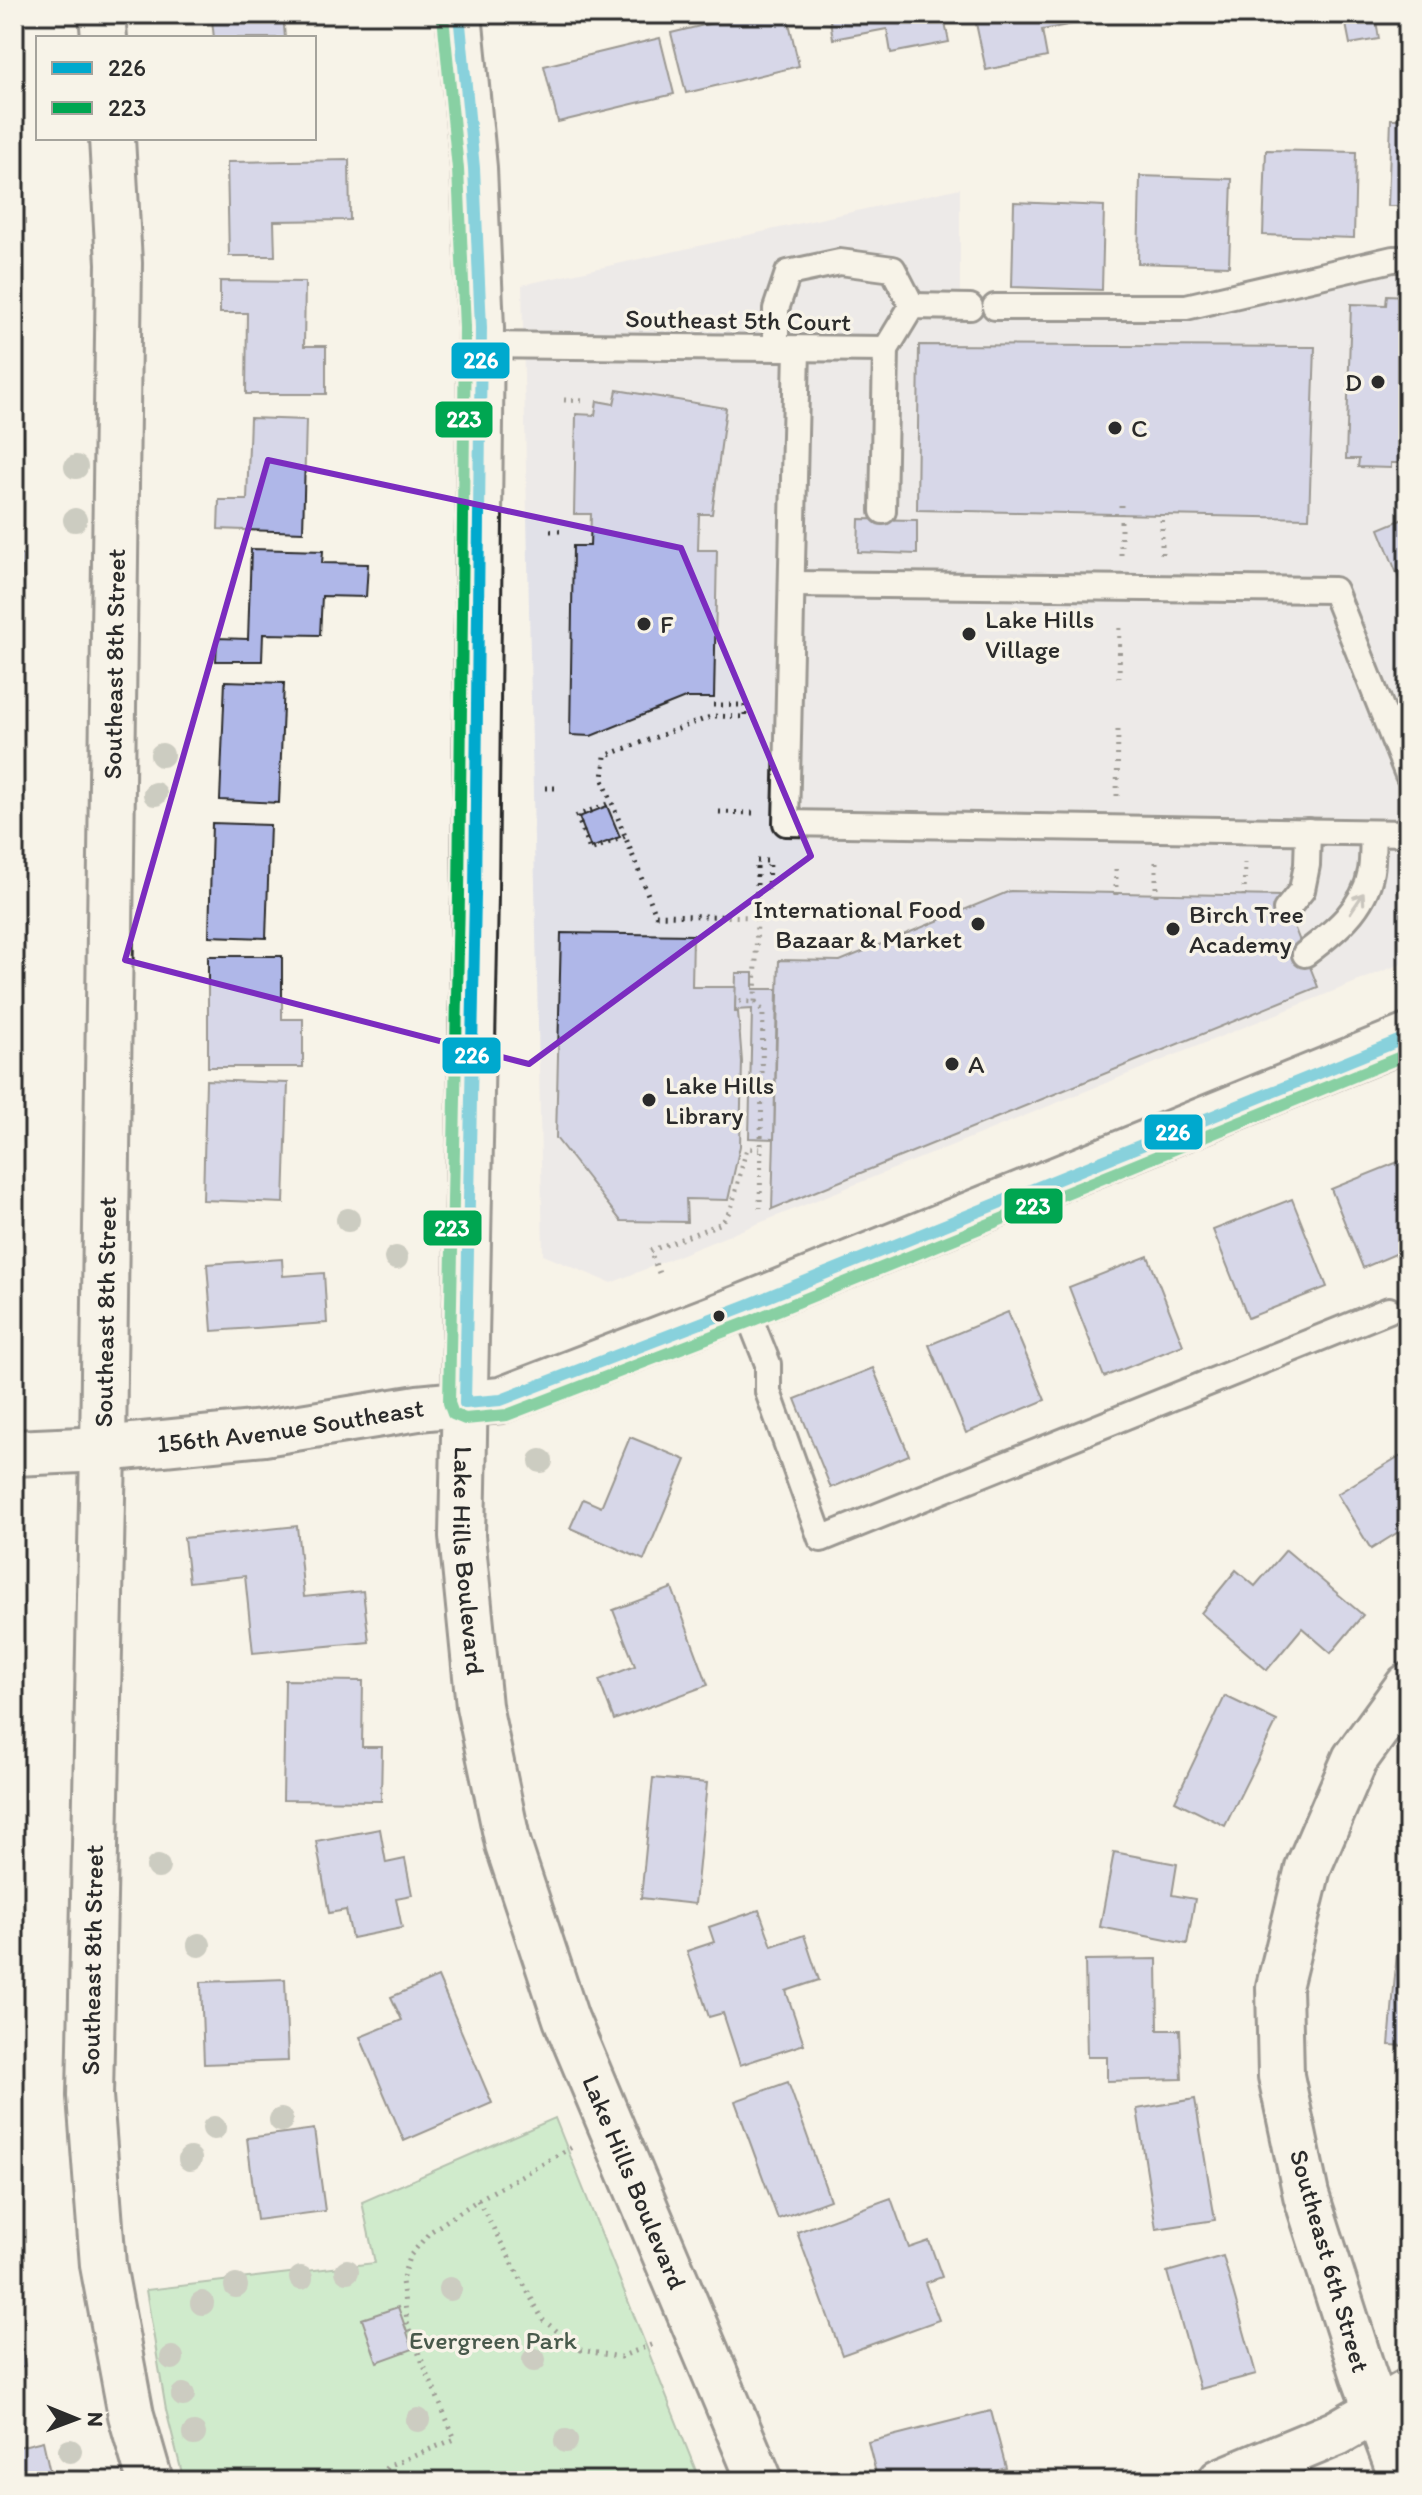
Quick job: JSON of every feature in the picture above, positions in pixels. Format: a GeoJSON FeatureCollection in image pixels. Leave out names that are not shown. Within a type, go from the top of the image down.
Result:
{"type":"FeatureCollection","features":[{"type":"Feature","properties":{"kind":"street"},"geometry":{"type":"LineString","coordinates":[[102,14],[104,36]]}},
{"type":"Feature","properties":{"kind":"street","name":"Lake Hills Boulevard"},"geometry":{"type":"LineString","coordinates":[[459,14],[474,168],[481,345],[476,831],[462,1536],[479,1706],[508,1844],[566,2019],[760,2481]]}},
{"type":"Feature","properties":{"kind":"street","name":"Southeast 8th Street"},"geometry":{"type":"LineString","coordinates":[[112,140],[119,263],[103,1449],[90,2096],[103,2265],[131,2415],[150,2481]]}},
{"type":"Feature","properties":{"kind":"street","name":"156th Avenue Southeast"},"geometry":{"type":"LineString","coordinates":[[14,1453],[103,1449],[264,1433],[418,1408],[501,1400],[745,1306],[1408,1037]]}},
{"type":"Feature","properties":{"kind":"street","name":"Southeast 6th Street"},"geometry":{"type":"LineString","coordinates":[[1403,2481],[1392,2402],[1306,2195],[1281,2076],[1279,1987],[1308,1868],[1355,1759],[1408,1686]]}},
{"type":"Feature","properties":{"kind":"street"},"geometry":{"type":"LineString","coordinates":[[1221,2481],[1337,2433],[1392,2402]]}},
{"type":"Feature","properties":{"kind":"lane"},"geometry":{"type":"LineString","coordinates":[[995,307],[1186,307],[1393,259],[1408,259]]}},
{"type":"Feature","properties":{"kind":"lane"},"geometry":{"type":"LineString","coordinates":[[970,307],[912,306],[893,269],[840,262],[788,273],[776,309],[786,348],[792,584],[786,823],[1408,833]]}},
{"type":"Feature","properties":{"kind":"lane","name":"Southeast 5th Court"},"geometry":{"type":"LineString","coordinates":[[481,345],[886,349],[912,306]]}},
{"type":"Feature","properties":{"kind":"lane"},"geometry":{"type":"LineString","coordinates":[[883,511],[886,349]]}},
{"type":"Feature","properties":{"kind":"lane"},"geometry":{"type":"LineString","coordinates":[[792,584],[1334,590],[1408,775]]}},
{"type":"Feature","properties":{"kind":"lane"},"geometry":{"type":"LineString","coordinates":[[1286,910],[1302,890],[1307,865],[1308,831]]}},
{"type":"Feature","properties":{"kind":"lane"},"geometry":{"type":"LineString","coordinates":[[1305,954],[1336,930],[1362,897],[1371,872],[1373,833]]}},
{"type":"Feature","properties":{"kind":"lane"},"geometry":{"type":"LineString","coordinates":[[745,1306],[768,1364],[768,1392],[821,1539],[1389,1310]]}},
{"type":"Feature","properties":{"kind":"path"},"geometry":{"type":"LineString","coordinates":[[564,400],[586,401]]}},
{"type":"Feature","properties":{"kind":"path"},"geometry":{"type":"LineString","coordinates":[[1121,504],[1121,556]]}},
{"type":"Feature","properties":{"kind":"path"},"geometry":{"type":"LineString","coordinates":[[1162,515],[1162,556]]}},
{"type":"Feature","properties":{"kind":"path"},"geometry":{"type":"LineString","coordinates":[[550,531],[566,531]]}},
{"type":"Feature","properties":{"kind":"path"},"geometry":{"type":"LineString","coordinates":[[1119,678],[1120,620]]}},
{"type":"Feature","properties":{"kind":"path"},"geometry":{"type":"LineString","coordinates":[[713,705],[745,705],[745,717],[713,716],[605,756],[603,780],[656,915],[757,917]]}},
{"type":"Feature","properties":{"kind":"path"},"geometry":{"type":"LineString","coordinates":[[1117,800],[1118,729]]}},
{"type":"Feature","properties":{"kind":"path"},"geometry":{"type":"LineString","coordinates":[[545,788],[557,788]]}},
{"type":"Feature","properties":{"kind":"path"},"geometry":{"type":"LineString","coordinates":[[607,804],[577,816],[590,850],[626,836]]}},
{"type":"Feature","properties":{"kind":"path"},"geometry":{"type":"LineString","coordinates":[[719,812],[754,813]]}},
{"type":"Feature","properties":{"kind":"path"},"geometry":{"type":"LineString","coordinates":[[1116,858],[1116,895]]}},
{"type":"Feature","properties":{"kind":"path"},"geometry":{"type":"LineString","coordinates":[[1156,858],[1156,896]]}},
{"type":"Feature","properties":{"kind":"path"},"geometry":{"type":"LineString","coordinates":[[760,1208],[763,1011],[755,1002],[757,861],[769,861],[768,890]]}},
{"type":"Feature","properties":{"kind":"path"},"geometry":{"type":"LineString","coordinates":[[735,1001],[755,1002]]}},
{"type":"Feature","properties":{"kind":"path"},"geometry":{"type":"LineString","coordinates":[[659,1273],[650,1251],[722,1223],[731,1209],[747,1148],[760,1149]]}},
{"type":"Feature","properties":{"kind":"path"},"geometry":{"type":"LineString","coordinates":[[375,2481],[387,2467],[455,2439],[408,2328],[402,2281],[409,2257],[430,2232],[478,2200],[574,2146]]}},
{"type":"Feature","properties":{"kind":"path"},"geometry":{"type":"LineString","coordinates":[[478,2200],[543,2320],[581,2350],[620,2357],[661,2342]]}},
{"type":"Feature","properties":{"kind":"path"},"geometry":{"type":"LineString","coordinates":[[686,2481],[709,2470]]}},
{"type":"Feature","properties":{"kind":"highlighted area"},"geometry":{"type":"Polygon","coordinates":[[[268,460],[681,548],[811,856],[529,1064],[125,960],[268,460]]]}},
{"type":"Feature","properties":{"kind":"shaded area","name":"Lake Hills Village"},"geometry":{"type":"Polygon","coordinates":[[[960,188],[960,307],[1186,307],[1408,259],[1408,961],[611,1283],[543,1255],[522,285],[960,188]]]}},
{"type":"Feature","properties":{"kind":"green space","name":"Evergreen Park"},"geometry":{"type":"Polygon","coordinates":[[[555,2118],[700,2481],[184,2481],[166,2410],[146,2290],[375,2263],[362,2202],[555,2118]]]}},
{"type":"Feature","properties":{"kind":"building"},"geometry":{"type":"Polygon","coordinates":[[[283,14],[285,36],[214,36],[212,20],[283,14]]]}},
{"type":"Feature","properties":{"kind":"building"},"geometry":{"type":"Polygon","coordinates":[[[750,14],[787,14],[799,66],[686,93],[671,33],[750,14]]]}},
{"type":"Feature","properties":{"kind":"building"},"geometry":{"type":"Polygon","coordinates":[[[829,14],[963,15],[944,18],[949,42],[891,53],[887,29],[833,39],[829,14]]]}},
{"type":"Feature","properties":{"kind":"building"},"geometry":{"type":"Polygon","coordinates":[[[974,14],[1081,14],[1083,22],[1042,30],[1047,57],[986,70],[974,14]]]}},
{"type":"Feature","properties":{"kind":"building"},"geometry":{"type":"Polygon","coordinates":[[[1344,14],[1375,14],[1379,39],[1350,44],[1344,14]]]}},
{"type":"Feature","properties":{"kind":"building"},"geometry":{"type":"Polygon","coordinates":[[[660,38],[674,94],[558,122],[544,66],[660,38]]]}},
{"type":"Feature","properties":{"kind":"building"},"geometry":{"type":"Polygon","coordinates":[[[1391,119],[1408,119],[1408,206],[1388,206],[1391,119]]]}},
{"type":"Feature","properties":{"kind":"building"},"geometry":{"type":"Polygon","coordinates":[[[1266,150],[1356,152],[1354,238],[1263,235],[1266,150]]]}},
{"type":"Feature","properties":{"kind":"building"},"geometry":{"type":"Polygon","coordinates":[[[349,160],[350,220],[274,221],[275,256],[229,256],[227,162],[349,160]]]}},
{"type":"Feature","properties":{"kind":"building"},"geometry":{"type":"Polygon","coordinates":[[[1140,176],[1232,179],[1229,266],[1138,263],[1140,176]]]}},
{"type":"Feature","properties":{"kind":"building"},"geometry":{"type":"Polygon","coordinates":[[[1014,202],[1104,206],[1102,290],[1012,287],[1014,202]]]}},
{"type":"Feature","properties":{"kind":"building"},"geometry":{"type":"Polygon","coordinates":[[[220,281],[305,282],[304,346],[326,346],[326,394],[246,394],[247,313],[220,313],[220,281]]]}},
{"type":"Feature","properties":{"kind":"building","name":"D"},"geometry":{"type":"Polygon","coordinates":[[[1387,295],[1408,296],[1408,463],[1391,463],[1391,468],[1358,467],[1359,459],[1346,459],[1351,304],[1386,305],[1387,295]]]}},
{"type":"Feature","properties":{"kind":"building"},"geometry":{"type":"Polygon","coordinates":[[[14,339],[20,339],[20,380],[14,380],[14,339]]]}},
{"type":"Feature","properties":{"kind":"building","name":"C"},"geometry":{"type":"Polygon","coordinates":[[[919,345],[1315,347],[1309,518],[917,510],[919,345]]]}},
{"type":"Feature","properties":{"kind":"building","name":"F"},"geometry":{"type":"Polygon","coordinates":[[[617,390],[726,408],[712,514],[699,514],[698,550],[717,550],[714,698],[685,698],[591,736],[570,735],[573,546],[590,546],[591,514],[574,514],[576,414],[595,415],[597,401],[614,404],[617,390]]]}},
{"type":"Feature","properties":{"kind":"building"},"geometry":{"type":"Polygon","coordinates":[[[14,400],[22,400],[24,452],[14,452],[14,400]]]}},
{"type":"Feature","properties":{"kind":"building"},"geometry":{"type":"Polygon","coordinates":[[[250,418],[306,420],[303,532],[218,529],[219,500],[247,500],[250,418]]]}},
{"type":"Feature","properties":{"kind":"building"},"geometry":{"type":"Polygon","coordinates":[[[1408,517],[1408,601],[1379,529],[1408,517]]]}},
{"type":"Feature","properties":{"kind":"building"},"geometry":{"type":"Polygon","coordinates":[[[859,519],[917,520],[917,554],[858,552],[859,519]]]}},
{"type":"Feature","properties":{"kind":"building"},"geometry":{"type":"Polygon","coordinates":[[[251,549],[323,551],[322,563],[368,564],[366,597],[322,596],[320,635],[263,634],[262,661],[216,661],[217,638],[248,639],[251,549]]]}},
{"type":"Feature","properties":{"kind":"building"},"geometry":{"type":"Polygon","coordinates":[[[14,555],[23,555],[20,667],[14,667],[14,555]]]}},
{"type":"Feature","properties":{"kind":"building"},"geometry":{"type":"Polygon","coordinates":[[[225,681],[284,683],[279,803],[220,800],[225,681]]]}},
{"type":"Feature","properties":{"kind":"building"},"geometry":{"type":"Polygon","coordinates":[[[607,806],[620,837],[591,848],[579,817],[607,806]]]}},
{"type":"Feature","properties":{"kind":"building"},"geometry":{"type":"Polygon","coordinates":[[[212,823],[270,825],[266,938],[209,936],[212,823]]]}},
{"type":"Feature","properties":{"kind":"building","name":"A"},"geometry":{"type":"Polygon","coordinates":[[[1010,891],[1282,896],[1318,987],[772,1209],[779,960],[840,961],[1010,891]]]}},
{"type":"Feature","properties":{"kind":"building","name":"Lake Hills Library"},"geometry":{"type":"Polygon","coordinates":[[[561,933],[693,935],[692,987],[736,987],[735,1012],[738,1012],[742,1062],[740,1146],[728,1200],[686,1199],[687,1222],[621,1221],[556,1138],[561,933]]]}},
{"type":"Feature","properties":{"kind":"building"},"geometry":{"type":"Polygon","coordinates":[[[208,956],[282,956],[282,1019],[303,1019],[303,1067],[208,1067],[208,956]]]}},
{"type":"Feature","properties":{"kind":"building"},"geometry":{"type":"Polygon","coordinates":[[[736,973],[753,973],[753,989],[777,989],[774,1139],[749,1138],[752,1009],[735,1010],[736,973]]]}},
{"type":"Feature","properties":{"kind":"building"},"geometry":{"type":"Polygon","coordinates":[[[206,1080],[288,1083],[284,1203],[203,1200],[206,1080]]]}},
{"type":"Feature","properties":{"kind":"building"},"geometry":{"type":"Polygon","coordinates":[[[1408,1158],[1408,1251],[1363,1268],[1331,1189],[1408,1158]]]}},
{"type":"Feature","properties":{"kind":"building"},"geometry":{"type":"Polygon","coordinates":[[[1292,1199],[1327,1287],[1248,1318],[1213,1230],[1292,1199]]]}},
{"type":"Feature","properties":{"kind":"building"},"geometry":{"type":"Polygon","coordinates":[[[1148,1256],[1183,1345],[1104,1377],[1069,1287],[1148,1256]]]}},
{"type":"Feature","properties":{"kind":"building"},"geometry":{"type":"Polygon","coordinates":[[[282,1259],[283,1276],[324,1273],[327,1323],[212,1331],[207,1264],[282,1259]]]}},
{"type":"Feature","properties":{"kind":"building"},"geometry":{"type":"Polygon","coordinates":[[[1008,1312],[1045,1400],[966,1433],[929,1345],[1008,1312]]]}},
{"type":"Feature","properties":{"kind":"building"},"geometry":{"type":"Polygon","coordinates":[[[873,1368],[909,1455],[831,1488],[795,1399],[873,1368]]]}},
{"type":"Feature","properties":{"kind":"building"},"geometry":{"type":"Polygon","coordinates":[[[630,1437],[686,1460],[644,1560],[570,1528],[583,1499],[601,1507],[630,1437]]]}},
{"type":"Feature","properties":{"kind":"building"},"geometry":{"type":"Polygon","coordinates":[[[1408,1451],[1408,1526],[1371,1549],[1337,1494],[1408,1451]]]}},
{"type":"Feature","properties":{"kind":"building"},"geometry":{"type":"Polygon","coordinates":[[[297,1526],[304,1597],[363,1591],[369,1642],[253,1653],[245,1576],[189,1582],[184,1538],[297,1526]]]}},
{"type":"Feature","properties":{"kind":"building"},"geometry":{"type":"Polygon","coordinates":[[[1286,1550],[1363,1615],[1331,1653],[1302,1628],[1267,1670],[1201,1613],[1236,1570],[1255,1586],[1286,1550]]]}},
{"type":"Feature","properties":{"kind":"building"},"geometry":{"type":"Polygon","coordinates":[[[672,1588],[708,1685],[614,1720],[599,1680],[635,1666],[613,1610],[672,1588]]]}},
{"type":"Feature","properties":{"kind":"building"},"geometry":{"type":"Polygon","coordinates":[[[285,1680],[363,1681],[362,1747],[382,1747],[381,1801],[283,1800],[285,1680]]]}},
{"type":"Feature","properties":{"kind":"building"},"geometry":{"type":"Polygon","coordinates":[[[1225,1696],[1277,1721],[1225,1826],[1175,1801],[1225,1696]]]}},
{"type":"Feature","properties":{"kind":"building"},"geometry":{"type":"Polygon","coordinates":[[[653,1778],[707,1783],[695,1904],[641,1898],[653,1778]]]}},
{"type":"Feature","properties":{"kind":"building"},"geometry":{"type":"Polygon","coordinates":[[[380,1829],[386,1863],[405,1859],[412,1895],[396,1898],[402,1928],[352,1938],[346,1910],[329,1913],[316,1841],[380,1829]]]}},
{"type":"Feature","properties":{"kind":"building"},"geometry":{"type":"Polygon","coordinates":[[[1114,1852],[1177,1864],[1172,1895],[1195,1899],[1187,1944],[1100,1927],[1114,1852]]]}},
{"type":"Feature","properties":{"kind":"building"},"geometry":{"type":"Polygon","coordinates":[[[1401,1906],[1408,1907],[1408,2046],[1389,2045],[1401,1906]]]}},
{"type":"Feature","properties":{"kind":"building"},"geometry":{"type":"Polygon","coordinates":[[[759,1910],[772,1946],[804,1935],[819,1980],[786,1991],[804,2044],[740,2065],[723,2013],[709,2017],[687,1951],[714,1942],[709,1927],[759,1910]]]}},
{"type":"Feature","properties":{"kind":"building"},"geometry":{"type":"Polygon","coordinates":[[[1157,1959],[1158,2030],[1180,2030],[1182,2079],[1107,2081],[1107,2057],[1087,2057],[1085,1960],[1157,1959]]]}},
{"type":"Feature","properties":{"kind":"building"},"geometry":{"type":"Polygon","coordinates":[[[438,1977],[492,2103],[404,2141],[360,2037],[402,2020],[391,1997],[438,1977]]]}},
{"type":"Feature","properties":{"kind":"building"},"geometry":{"type":"Polygon","coordinates":[[[285,1979],[288,2061],[204,2064],[201,1982],[285,1979]]]}},
{"type":"Feature","properties":{"kind":"building"},"geometry":{"type":"Polygon","coordinates":[[[788,2082],[830,2200],[778,2219],[735,2101],[788,2082]]]}},
{"type":"Feature","properties":{"kind":"building"},"geometry":{"type":"Polygon","coordinates":[[[1195,2099],[1215,2220],[1156,2229],[1137,2109],[1195,2099]]]}},
{"type":"Feature","properties":{"kind":"building"},"geometry":{"type":"Polygon","coordinates":[[[314,2129],[325,2211],[257,2220],[247,2138],[314,2129]]]}},
{"type":"Feature","properties":{"kind":"building"},"geometry":{"type":"Polygon","coordinates":[[[891,2198],[909,2248],[929,2241],[942,2277],[925,2283],[939,2320],[842,2355],[797,2232],[891,2198]]]}},
{"type":"Feature","properties":{"kind":"building"},"geometry":{"type":"Polygon","coordinates":[[[1223,2256],[1256,2374],[1200,2389],[1167,2272],[1223,2256]]]}},
{"type":"Feature","properties":{"kind":"building"},"geometry":{"type":"Polygon","coordinates":[[[14,2304],[25,2366],[18,2367],[22,2390],[14,2391],[14,2304]]]}},
{"type":"Feature","properties":{"kind":"building"},"geometry":{"type":"Polygon","coordinates":[[[398,2307],[413,2349],[377,2362],[362,2319],[398,2307]]]}},
{"type":"Feature","properties":{"kind":"building"},"geometry":{"type":"Polygon","coordinates":[[[991,2411],[1006,2468],[957,2481],[878,2481],[868,2442],[991,2411]]]}},
{"type":"Feature","properties":{"kind":"building"},"geometry":{"type":"Polygon","coordinates":[[[43,2441],[52,2481],[14,2481],[14,2448],[43,2441]]]}},
{"type":"Feature","properties":{"kind":"transit line","name":"226"},"geometry":{"type":"LineString","coordinates":[[459,14],[474,168],[481,328],[475,895],[465,1403]]}},
{"type":"Feature","properties":{"kind":"transit line","name":"223"},"geometry":{"type":"LineString","coordinates":[[443,16],[458,169],[465,328],[459,895],[449,1403],[453,1414],[465,1419],[507,1415],[751,1321],[1408,1054]]}},
{"type":"Feature","properties":{"kind":"transit line","name":"226"},"geometry":{"type":"LineString","coordinates":[[465,1403],[501,1400],[745,1306],[1408,1037]]}},
{"type":"Feature","properties":{"kind":"place","name":"D"},"geometry":{"type":"Point","coordinates":[1378,382]}},
{"type":"Feature","properties":{"kind":"place","name":"C"},"geometry":{"type":"Point","coordinates":[1115,428]}},
{"type":"Feature","properties":{"kind":"place","name":"F"},"geometry":{"type":"Point","coordinates":[644,624]}},
{"type":"Feature","properties":{"kind":"place","name":"Lake Hills Village"},"geometry":{"type":"Point","coordinates":[969,634]}},
{"type":"Feature","properties":{"kind":"place","name":"International Food Bazaar & Market"},"geometry":{"type":"Point","coordinates":[978,924]}},
{"type":"Feature","properties":{"kind":"place","name":"Birch Tree Academy"},"geometry":{"type":"Point","coordinates":[1173,929]}},
{"type":"Feature","properties":{"kind":"place","name":"A"},"geometry":{"type":"Point","coordinates":[952,1064]}},
{"type":"Feature","properties":{"kind":"place","name":"Lake Hills Library"},"geometry":{"type":"Point","coordinates":[649,1100]}}]}
